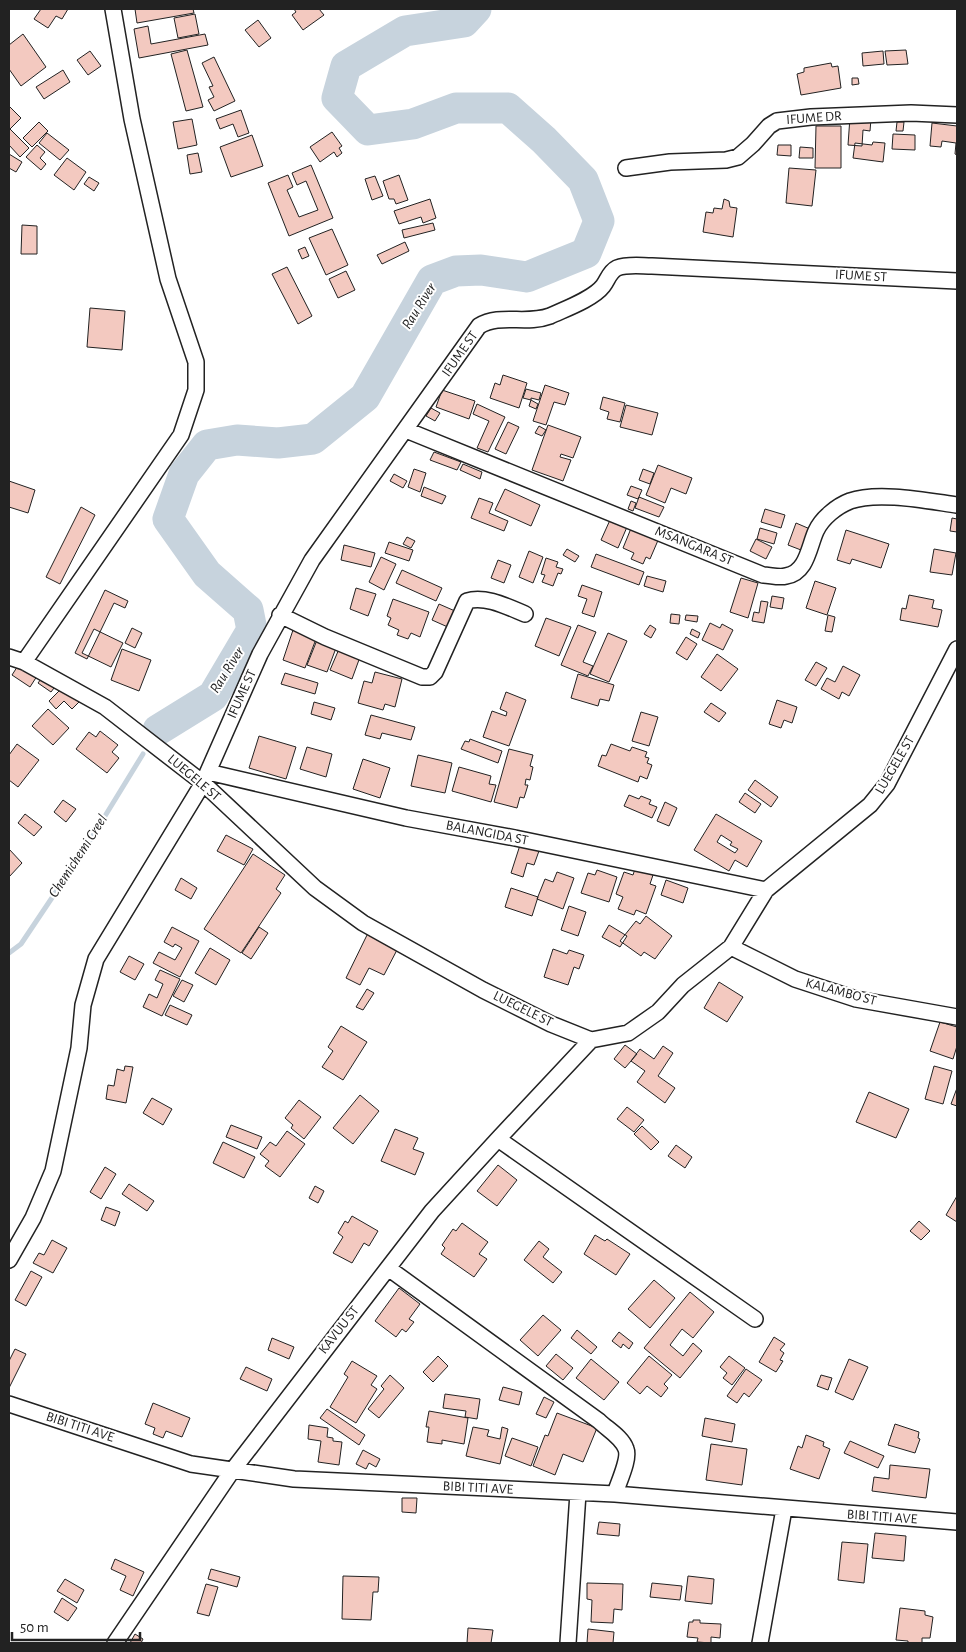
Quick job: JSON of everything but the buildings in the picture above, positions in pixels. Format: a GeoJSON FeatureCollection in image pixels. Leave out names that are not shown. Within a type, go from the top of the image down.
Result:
{"type":"FeatureCollection","features":[{"type":"Feature","properties":{"kind":"street"},"geometry":{"type":"LineString","coordinates":[[24,662],[181,435],[196,390],[196,362],[168,279],[132,119],[113,9]]}},
{"type":"Feature","properties":{"kind":"street","name":"IFUME DR"},"geometry":{"type":"LineString","coordinates":[[626,168],[670,162],[726,160],[738,157],[769,126],[777,121],[810,117],[911,113],[957,115]]}},
{"type":"Feature","properties":{"kind":"street","name":"IFUME ST"},"geometry":{"type":"LineString","coordinates":[[9,1260],[33,1218],[53,1171],[79,1048],[83,1005],[96,959],[206,777],[260,654],[312,560],[479,326],[486,321],[499,319],[535,320],[548,316],[590,297],[604,286],[610,274],[617,268],[625,266],[957,281]]}},
{"type":"Feature","properties":{"kind":"street","name":"MSANGARA ST"},"geometry":{"type":"LineString","coordinates":[[406,430],[763,575],[785,577],[794,574],[805,562],[817,529],[831,512],[850,501],[878,496],[957,505]]}},
{"type":"Feature","properties":{"kind":"street"},"geometry":{"type":"LineString","coordinates":[[280,616],[325,637],[422,677],[430,677],[435,672],[467,601],[475,599],[492,602],[525,614]]}},
{"type":"Feature","properties":{"kind":"street","name":"LUEGELE ST"},"geometry":{"type":"LineString","coordinates":[[9,657],[24,662],[105,707],[206,777],[315,888],[363,923],[484,990],[551,1024],[591,1040],[628,1033],[658,1012],[683,985],[731,947],[766,890],[870,805],[887,784],[957,649]]}},
{"type":"Feature","properties":{"kind":"street","name":"BALANGIDA ST"},"geometry":{"type":"LineString","coordinates":[[206,777],[766,890]]}},
{"type":"Feature","properties":{"kind":"street","name":"KALAMBO ST"},"geometry":{"type":"LineString","coordinates":[[731,947],[795,979],[856,999],[957,1017]]}},
{"type":"Feature","properties":{"kind":"street","name":"KAVUU ST"},"geometry":{"type":"LineString","coordinates":[[115,1643],[232,1471],[432,1211],[591,1040]]}},
{"type":"Feature","properties":{"kind":"street"},"geometry":{"type":"LineString","coordinates":[[498,1139],[755,1319]]}},
{"type":"Feature","properties":{"kind":"street"},"geometry":{"type":"LineString","coordinates":[[388,1268],[619,1438],[626,1449],[626,1460],[615,1494]]}},
{"type":"Feature","properties":{"kind":"street","name":"BIBI TITI AVE"},"geometry":{"type":"LineString","coordinates":[[9,1404],[191,1464],[294,1480],[615,1494],[957,1522]]}},
{"type":"Feature","properties":{"kind":"street"},"geometry":{"type":"LineString","coordinates":[[568,1643],[578,1492]]}},
{"type":"Feature","properties":{"kind":"street"},"geometry":{"type":"LineString","coordinates":[[760,1643],[784,1509]]}},
{"type":"Feature","properties":{"kind":"waterway","name":"Rau River"},"geometry":{"type":"LineString","coordinates":[[158,730],[213,696],[252,630],[248,610],[207,574],[168,519],[184,474],[207,445],[237,440],[278,443],[313,439],[365,397],[432,280],[456,271],[481,270],[527,277],[586,253],[599,221],[583,180],[544,140],[508,108],[456,108],[413,124],[368,130],[337,98],[346,66],[405,31],[464,22],[476,9]]}},
{"type":"Feature","properties":{"kind":"waterway","name":"Chemichemi Creel"},"geometry":{"type":"LineString","coordinates":[[9,953],[21,944],[86,847],[143,754]]}}]}
